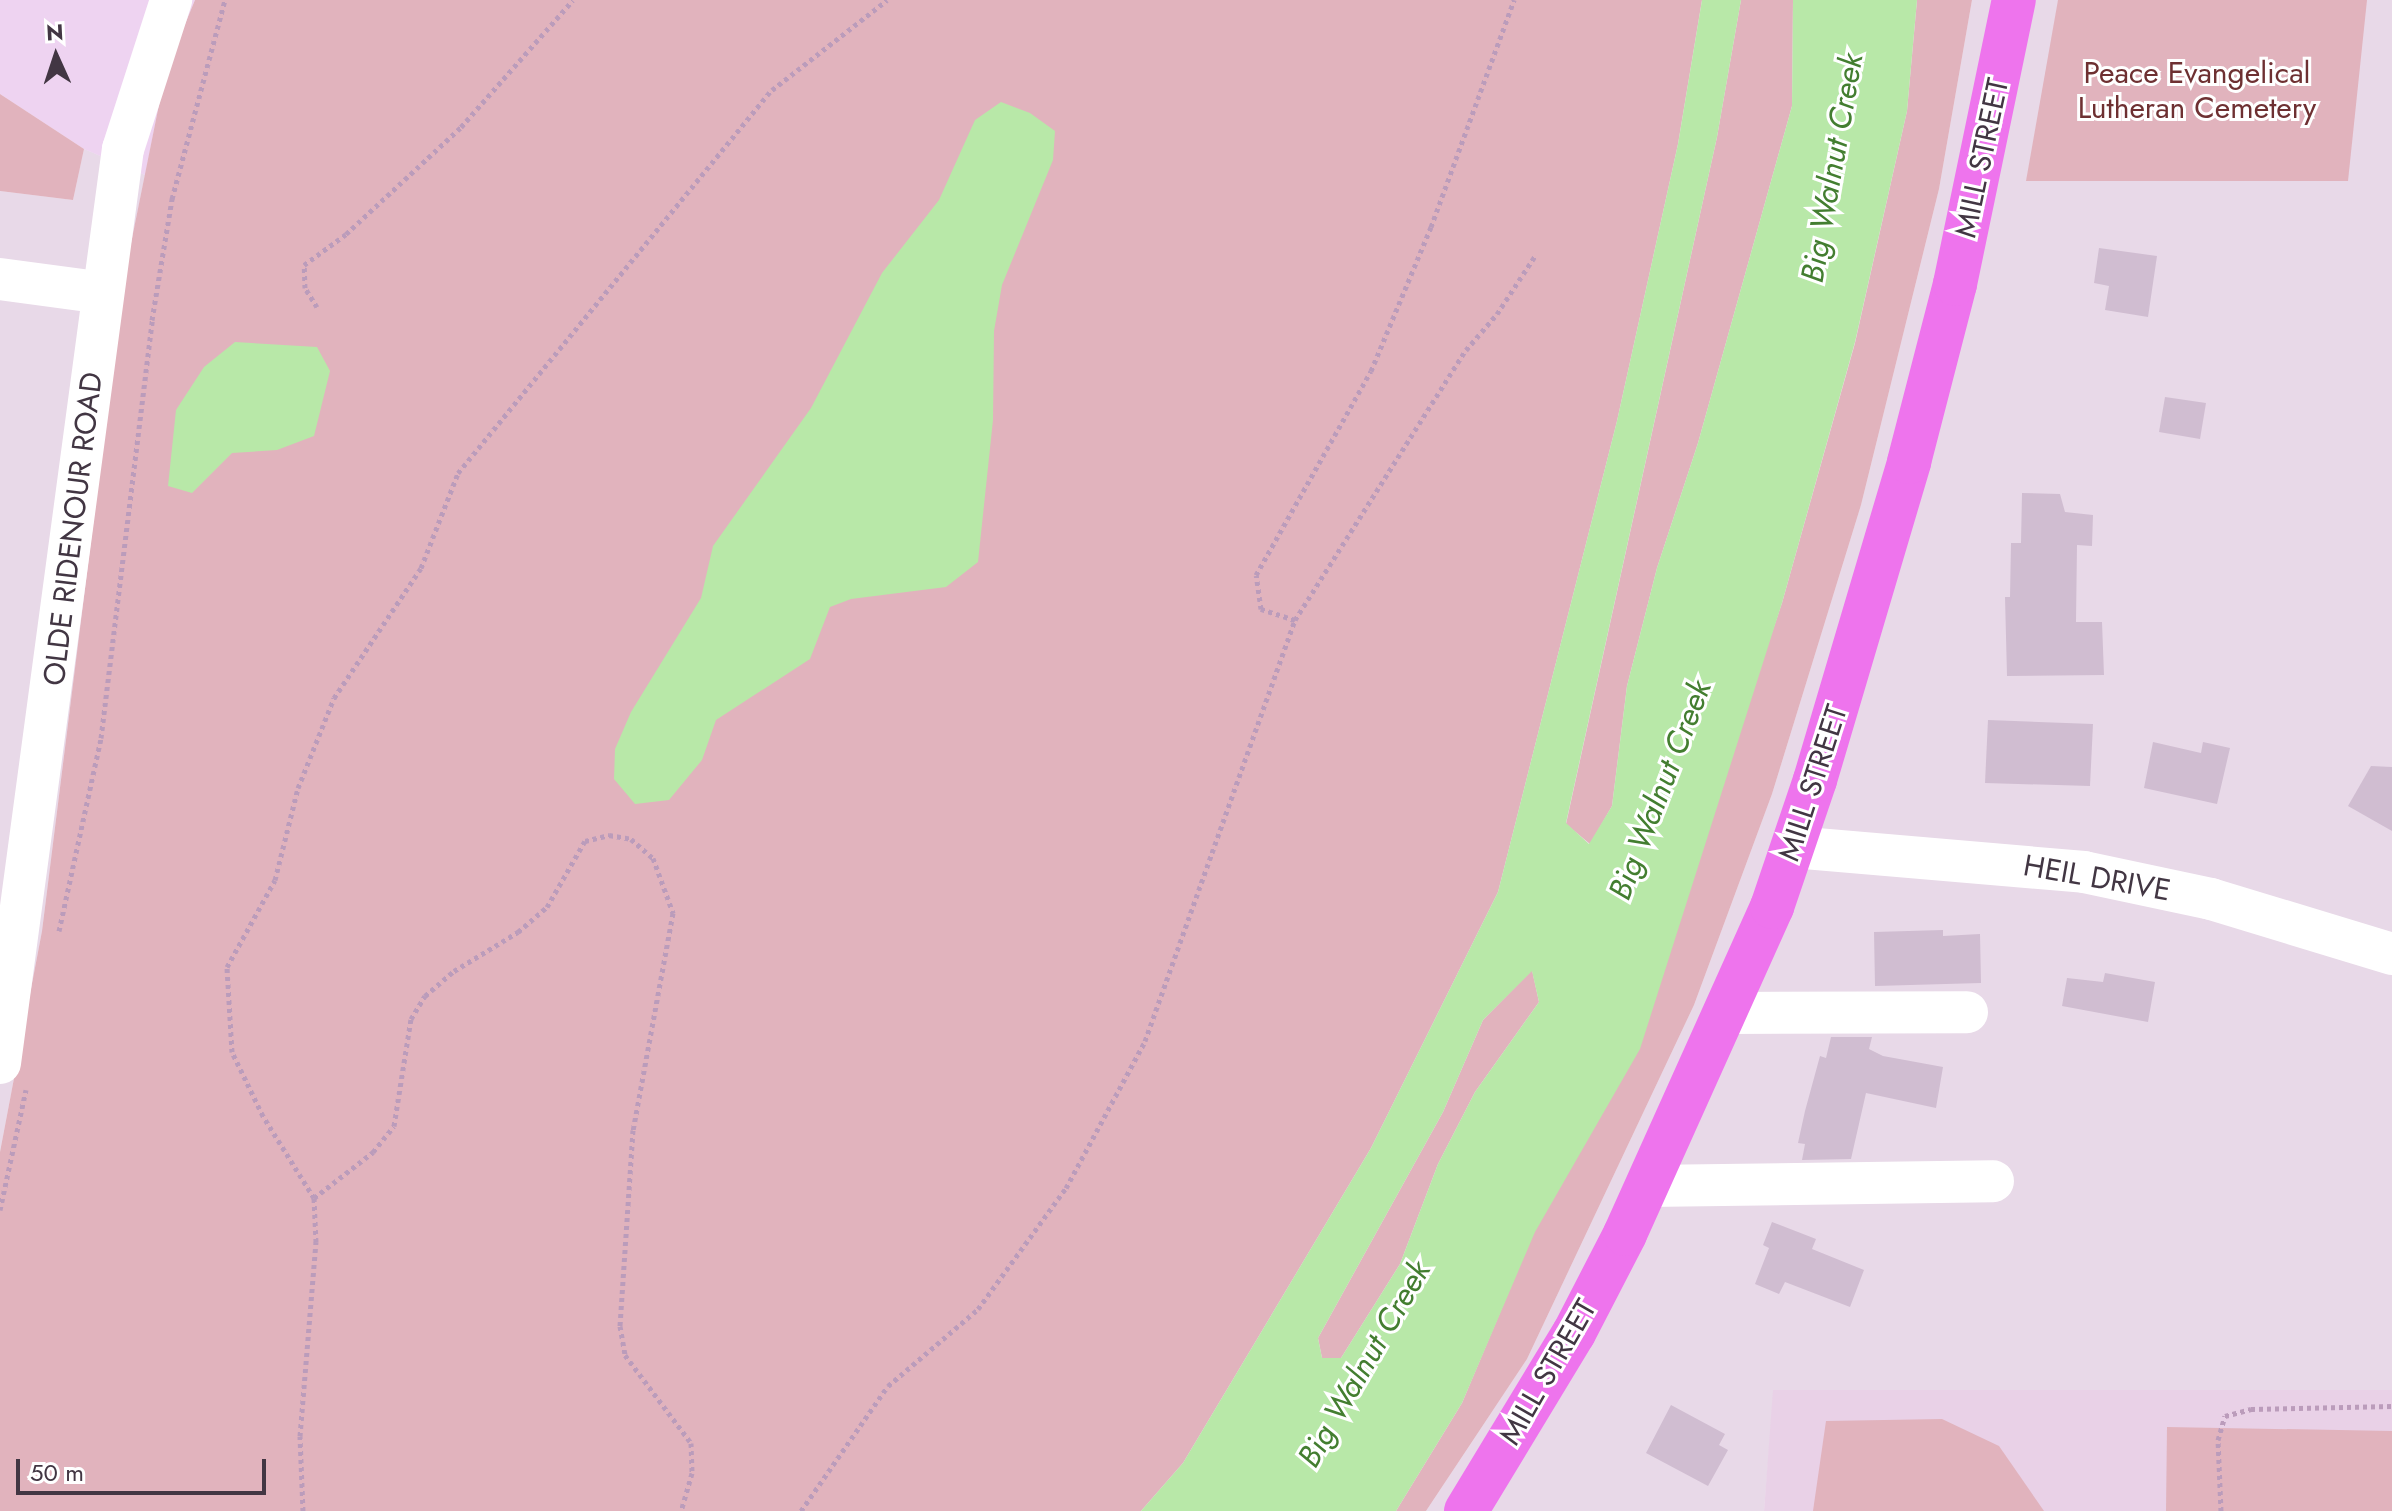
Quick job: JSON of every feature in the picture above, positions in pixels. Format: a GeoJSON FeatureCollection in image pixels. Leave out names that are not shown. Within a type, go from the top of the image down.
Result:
{"type":"FeatureCollection","features":[{"type":"Feature","properties":{"kind":"highway","name":"MILL STREET"},"geometry":{"type":"LineString","coordinates":[[1466,1511],[1574,1333],[1647,1186],[1727,1013],[1793,847],[1859,636],[1955,284],[2014,0]]}},
{"type":"Feature","properties":{"kind":"street","name":"OLDE RIDENOUR ROAD"},"geometry":{"type":"LineString","coordinates":[[14,1072],[103,293],[123,149],[171,0]]}},
{"type":"Feature","properties":{"kind":"street"},"geometry":{"type":"LineString","coordinates":[[0,279],[103,293]]}},
{"type":"Feature","properties":{"kind":"street","name":"HEIL DRIVE"},"geometry":{"type":"LineString","coordinates":[[1793,847],[2084,872],[2211,899],[2392,954]]}},
{"type":"Feature","properties":{"kind":"street"},"geometry":{"type":"LineString","coordinates":[[1727,1013],[1967,1012]]}},
{"type":"Feature","properties":{"kind":"street"},"geometry":{"type":"LineString","coordinates":[[1647,1186],[1993,1181]]}},
{"type":"Feature","properties":{"kind":"path"},"geometry":{"type":"LineString","coordinates":[[56,943],[101,738],[152,320],[172,199],[225,0]]}},
{"type":"Feature","properties":{"kind":"path"},"geometry":{"type":"LineString","coordinates":[[317,307],[305,288],[304,265],[346,234],[461,127],[573,0]]}},
{"type":"Feature","properties":{"kind":"path"},"geometry":{"type":"LineString","coordinates":[[303,1511],[300,1436],[316,1242],[314,1198],[263,1116],[232,1052],[227,967],[275,880],[298,788],[334,698],[421,568],[458,473],[772,90],[887,0]]}},
{"type":"Feature","properties":{"kind":"path"},"geometry":{"type":"LineString","coordinates":[[1295,620],[1261,609],[1256,575],[1371,371],[1431,227],[1514,0]]}},
{"type":"Feature","properties":{"kind":"path"},"geometry":{"type":"LineString","coordinates":[[801,1511],[888,1386],[978,1309],[1066,1188],[1145,1041],[1295,620],[1466,350],[1497,314],[1535,256]]}},
{"type":"Feature","properties":{"kind":"path"},"geometry":{"type":"LineString","coordinates":[[314,1198],[373,1152],[394,1126],[411,1019],[425,996],[547,907],[585,841],[609,835],[631,839],[653,858],[673,913],[633,1130],[620,1326],[625,1355],[691,1443],[692,1473],[681,1511]]}},
{"type":"Feature","properties":{"kind":"path"},"geometry":{"type":"LineString","coordinates":[[0,1210],[14,1072]]}},
{"type":"Feature","properties":{"kind":"path"},"geometry":{"type":"LineString","coordinates":[[2221,1511],[2218,1440],[2225,1416],[2251,1409],[2392,1406]]}},
{"type":"Feature","properties":{"kind":"shaded area"},"geometry":{"type":"Polygon","coordinates":[[[0,0],[195,0],[166,70],[145,175],[84,149],[0,94],[0,0]]]}},
{"type":"Feature","properties":{"kind":"shaded area"},"geometry":{"type":"Polygon","coordinates":[[[1972,0],[2392,0],[2392,1390],[1774,1390],[1764,1511],[1426,1511],[1527,1359],[1694,1005],[1772,794],[1861,505],[1939,189],[1972,0]]]}},
{"type":"Feature","properties":{"kind":"shaded area"},"geometry":{"type":"Polygon","coordinates":[[[84,149],[145,175],[124,278],[42,931],[0,1152],[0,191],[73,200],[84,149]]]}},
{"type":"Feature","properties":{"kind":"shaded area"},"geometry":{"type":"Polygon","coordinates":[[[1773,1390],[2392,1390],[2392,1511],[1764,1511],[1773,1390]]]}},
{"type":"Feature","properties":{"kind":"green space"},"geometry":{"type":"Polygon","coordinates":[[[195,0],[1702,0],[1678,144],[1617,421],[1498,892],[1371,1148],[1183,1463],[1141,1511],[0,1511],[0,1152],[42,931],[124,278],[166,70],[195,0]]]}},
{"type":"Feature","properties":{"kind":"green space"},"geometry":{"type":"Polygon","coordinates":[[[1741,0],[1793,0],[1792,106],[1698,443],[1657,568],[1627,686],[1612,806],[1590,844],[1566,824],[1717,137],[1741,0]]]}},
{"type":"Feature","properties":{"kind":"green space"},"geometry":{"type":"Polygon","coordinates":[[[1917,0],[1972,0],[1939,189],[1861,505],[1772,794],[1694,1005],[1527,1359],[1426,1511],[1396,1511],[1462,1403],[1714,804],[1782,603],[1855,343],[1907,111],[1917,0]]]}},
{"type":"Feature","properties":{"kind":"green space","name":"Peace Evangelical Lutheran Cemetery"},"geometry":{"type":"Polygon","coordinates":[[[2058,0],[2367,0],[2348,181],[2026,181],[2058,0]]]}},
{"type":"Feature","properties":{"kind":"green space"},"geometry":{"type":"Polygon","coordinates":[[[0,94],[84,149],[73,200],[0,191],[0,94]]]}},
{"type":"Feature","properties":{"kind":"green space"},"geometry":{"type":"Polygon","coordinates":[[[1532,970],[1539,1002],[1475,1092],[1438,1164],[1400,1264],[1341,1358],[1322,1358],[1318,1338],[1443,1112],[1483,1020],[1532,970]]]}},
{"type":"Feature","properties":{"kind":"green space"},"geometry":{"type":"Polygon","coordinates":[[[1942,1419],[1999,1446],[2044,1511],[1813,1511],[1826,1421],[1942,1419]]]}},
{"type":"Feature","properties":{"kind":"green space"},"geometry":{"type":"Polygon","coordinates":[[[2167,1427],[2392,1431],[2392,1511],[2166,1511],[2167,1427]]]}},
{"type":"Feature","properties":{"kind":"water","name":"Big Walnut Creek"},"geometry":{"type":"Polygon","coordinates":[[[1702,0],[1741,0],[1717,137],[1566,823],[1589,844],[1612,806],[1627,686],[1657,568],[1698,443],[1792,106],[1793,0],[1917,0],[1907,111],[1855,342],[1782,603],[1640,1049],[1535,1232],[1462,1403],[1396,1511],[1141,1511],[1183,1463],[1371,1148],[1498,892],[1617,421],[1678,144],[1702,0]],[[1532,971],[1483,1020],[1443,1112],[1318,1338],[1322,1358],[1341,1358],[1400,1264],[1438,1164],[1475,1092],[1539,1002],[1532,971]]]}},
{"type":"Feature","properties":{"kind":"water"},"geometry":{"type":"Polygon","coordinates":[[[1001,102],[1030,113],[1055,131],[1053,160],[1002,285],[994,331],[993,420],[978,562],[946,587],[851,599],[830,607],[810,659],[716,720],[702,760],[669,800],[635,804],[614,779],[615,749],[631,712],[701,598],[713,546],[811,408],[882,273],[939,200],[975,120],[1001,102]]]}},
{"type":"Feature","properties":{"kind":"water"},"geometry":{"type":"Polygon","coordinates":[[[235,342],[317,347],[330,371],[314,436],[277,450],[232,453],[192,493],[168,486],[176,410],[204,367],[235,342]]]}},
{"type":"Feature","properties":{"kind":"building"},"geometry":{"type":"Polygon","coordinates":[[[2099,248],[2157,256],[2148,317],[2105,310],[2109,286],[2094,283],[2099,248]]]}},
{"type":"Feature","properties":{"kind":"building"},"geometry":{"type":"Polygon","coordinates":[[[2165,397],[2206,403],[2200,439],[2159,432],[2165,397]]]}},
{"type":"Feature","properties":{"kind":"building"},"geometry":{"type":"Polygon","coordinates":[[[2022,493],[2060,494],[2065,512],[2093,515],[2092,546],[2077,545],[2076,622],[2102,622],[2104,675],[2007,676],[2005,597],[2010,597],[2011,543],[2021,543],[2022,493]]]}},
{"type":"Feature","properties":{"kind":"building"},"geometry":{"type":"Polygon","coordinates":[[[1988,720],[2093,724],[2090,786],[1985,783],[1988,720]]]}},
{"type":"Feature","properties":{"kind":"building"},"geometry":{"type":"Polygon","coordinates":[[[2153,742],[2201,753],[2203,742],[2230,748],[2217,804],[2144,788],[2153,742]]]}},
{"type":"Feature","properties":{"kind":"building"},"geometry":{"type":"Polygon","coordinates":[[[2371,766],[2392,767],[2392,831],[2348,806],[2371,766]]]}},
{"type":"Feature","properties":{"kind":"building"},"geometry":{"type":"Polygon","coordinates":[[[1943,930],[1943,936],[1980,934],[1981,983],[1875,986],[1874,932],[1943,930]]]}},
{"type":"Feature","properties":{"kind":"building"},"geometry":{"type":"Polygon","coordinates":[[[2105,973],[2155,982],[2148,1022],[2062,1006],[2067,978],[2103,982],[2105,973]]]}},
{"type":"Feature","properties":{"kind":"building"},"geometry":{"type":"Polygon","coordinates":[[[1831,1037],[1872,1037],[1869,1049],[1883,1056],[1943,1067],[1936,1108],[1866,1093],[1851,1159],[1802,1160],[1805,1144],[1798,1143],[1805,1111],[1820,1056],[1826,1058],[1831,1037]]]}},
{"type":"Feature","properties":{"kind":"building"},"geometry":{"type":"Polygon","coordinates":[[[1772,1222],[1816,1239],[1812,1249],[1864,1270],[1850,1307],[1785,1282],[1779,1294],[1755,1284],[1769,1248],[1763,1245],[1772,1222]]]}},
{"type":"Feature","properties":{"kind":"building"},"geometry":{"type":"Polygon","coordinates":[[[1671,1405],[1725,1434],[1719,1445],[1728,1450],[1708,1486],[1646,1453],[1671,1405]]]}}]}
